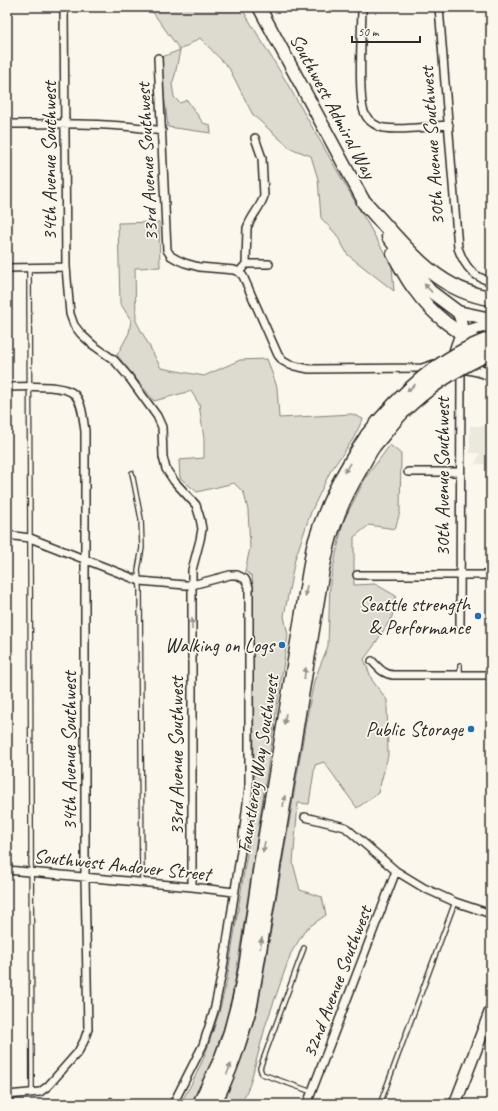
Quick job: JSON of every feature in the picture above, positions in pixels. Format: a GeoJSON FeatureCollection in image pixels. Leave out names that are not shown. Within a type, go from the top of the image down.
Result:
{"type":"FeatureCollection","features":[{"type":"Feature","properties":{"kind":"highway"},"geometry":{"type":"LineString","coordinates":[[364,202],[420,263],[438,278],[470,294],[490,298]]}},
{"type":"Feature","properties":{"kind":"highway"},"geometry":{"type":"LineString","coordinates":[[371,440],[399,399],[425,376],[445,361],[466,349],[491,338]]}},
{"type":"Feature","properties":{"kind":"highway"},"geometry":{"type":"LineString","coordinates":[[371,440],[434,384],[460,367],[491,352]]}},
{"type":"Feature","properties":{"kind":"highway","name":"Fauntleroy Way Southwest"},"geometry":{"type":"LineString","coordinates":[[200,1104],[221,1060],[231,1032],[246,968],[261,865],[314,546],[322,520],[344,472],[371,440]]}},
{"type":"Feature","properties":{"kind":"highway","name":"Fauntleroy Way Southwest"},"geometry":{"type":"LineString","coordinates":[[212,1104],[221,1089],[237,1050],[250,1005],[320,582],[328,546],[340,509],[369,453],[371,440]]}},
{"type":"Feature","properties":{"kind":"main road","name":"Southwest Admiral Way"},"geometry":{"type":"LineString","coordinates":[[259,7],[364,202],[416,276],[430,291],[458,312],[491,319]]}},
{"type":"Feature","properties":{"kind":"main road","name":"Southwest Admiral Way"},"geometry":{"type":"LineString","coordinates":[[376,221],[403,273],[414,290],[431,309],[461,333],[480,343],[491,346]]}},
{"type":"Feature","properties":{"kind":"main road"},"geometry":{"type":"LineString","coordinates":[[454,351],[461,333],[461,320],[458,312]]}},
{"type":"Feature","properties":{"kind":"main road"},"geometry":{"type":"LineString","coordinates":[[461,333],[491,324]]}},
{"type":"Feature","properties":{"kind":"main road","name":"30th Avenue Southwest"},"geometry":{"type":"LineString","coordinates":[[454,351],[455,359],[460,366]]}},
{"type":"Feature","properties":{"kind":"main road"},"geometry":{"type":"LineString","coordinates":[[460,366],[475,368],[488,373],[491,376]]}},
{"type":"Feature","properties":{"kind":"main road"},"geometry":{"type":"LineString","coordinates":[[455,1104],[491,1010]]}},
{"type":"Feature","properties":{"kind":"street","name":"34th Avenue Southwest"},"geometry":{"type":"LineString","coordinates":[[64,7],[66,267],[70,314]]}},
{"type":"Feature","properties":{"kind":"street"},"geometry":{"type":"LineString","coordinates":[[362,7],[361,89],[362,108],[365,115],[370,121],[383,128],[449,125]]}},
{"type":"Feature","properties":{"kind":"street","name":"30th Avenue Southwest"},"geometry":{"type":"LineString","coordinates":[[439,7],[458,248],[468,268],[478,277],[491,281]]}},
{"type":"Feature","properties":{"kind":"street","name":"33rd Avenue Southwest"},"geometry":{"type":"LineString","coordinates":[[158,58],[167,250],[171,256],[178,260],[199,267],[234,270],[239,272]]}},
{"type":"Feature","properties":{"kind":"street"},"geometry":{"type":"LineString","coordinates":[[9,124],[66,124],[145,128],[162,132]]}},
{"type":"Feature","properties":{"kind":"street"},"geometry":{"type":"LineString","coordinates":[[255,138],[262,158],[264,196],[263,201],[249,222],[247,228],[246,264],[239,272],[243,276],[278,355],[287,364],[309,369],[422,368],[431,365],[454,351]]}},
{"type":"Feature","properties":{"kind":"street"},"geometry":{"type":"LineString","coordinates":[[246,264],[269,264]]}},
{"type":"Feature","properties":{"kind":"street"},"geometry":{"type":"LineString","coordinates":[[7,268],[66,267]]}},
{"type":"Feature","properties":{"kind":"street","name":"33rd Avenue Southwest"},"geometry":{"type":"LineString","coordinates":[[70,314],[74,325],[81,334],[92,345],[114,360],[128,376],[157,416],[162,427],[163,457],[166,469],[174,481],[196,505],[200,518],[202,529],[192,570],[192,887]]}},
{"type":"Feature","properties":{"kind":"street","name":"30th Avenue Southwest"},"geometry":{"type":"LineString","coordinates":[[460,366],[460,625]]}},
{"type":"Feature","properties":{"kind":"street","name":"34th Avenue Southwest"},"geometry":{"type":"LineString","coordinates":[[30,386],[63,389],[74,394],[79,402],[85,431],[85,878],[88,1029],[78,1052],[48,1086],[36,1093]]}},
{"type":"Feature","properties":{"kind":"street"},"geometry":{"type":"LineString","coordinates":[[7,387],[30,386]]}},
{"type":"Feature","properties":{"kind":"street"},"geometry":{"type":"LineString","coordinates":[[408,472],[460,472]]}},
{"type":"Feature","properties":{"kind":"street"},"geometry":{"type":"LineString","coordinates":[[7,535],[30,538],[140,581],[179,586],[192,585]]}},
{"type":"Feature","properties":{"kind":"street","name":"Fauntleroy Way Southwest"},"geometry":{"type":"LineString","coordinates":[[173,1104],[203,1045],[214,1011],[242,844],[249,787],[249,587],[245,579],[237,575],[230,575],[192,585]]}},
{"type":"Feature","properties":{"kind":"street"},"geometry":{"type":"LineString","coordinates":[[357,575],[491,575]]}},
{"type":"Feature","properties":{"kind":"street"},"geometry":{"type":"LineString","coordinates":[[372,661],[381,671],[387,674],[491,675]]}},
{"type":"Feature","properties":{"kind":"street"},"geometry":{"type":"LineString","coordinates":[[304,817],[345,827],[396,871],[424,888],[455,902],[491,914]]}},
{"type":"Feature","properties":{"kind":"street","name":"Southwest Andover Street"},"geometry":{"type":"LineString","coordinates":[[7,870],[234,892]]}},
{"type":"Feature","properties":{"kind":"street","name":"32nd Avenue Southwest"},"geometry":{"type":"LineString","coordinates":[[307,1104],[396,871]]}},
{"type":"Feature","properties":{"kind":"street"},"geometry":{"type":"LineString","coordinates":[[7,1095],[36,1093]]}},
{"type":"Feature","properties":{"kind":"lane"},"geometry":{"type":"LineString","coordinates":[[30,267],[31,872],[36,1093]]}},
{"type":"Feature","properties":{"kind":"lane"},"geometry":{"type":"LineString","coordinates":[[132,473],[141,519],[142,548],[138,570],[140,581],[142,883]]}},
{"type":"Feature","properties":{"kind":"lane"},"geometry":{"type":"LineString","coordinates":[[460,665],[460,675]]}},
{"type":"Feature","properties":{"kind":"lane"},"geometry":{"type":"LineString","coordinates":[[380,1104],[455,902]]}},
{"type":"Feature","properties":{"kind":"lane"},"geometry":{"type":"LineString","coordinates":[[304,948],[260,1068],[262,1074],[312,1092]]}},
{"type":"Feature","properties":{"kind":"lane"},"geometry":{"type":"LineString","coordinates":[[107,1104],[110,1100]]}},
{"type":"Feature","properties":{"kind":"shaded area"},"geometry":{"type":"Polygon","coordinates":[[[149,7],[241,7],[284,78],[392,266],[394,291],[348,255],[336,234],[321,218],[318,179],[311,156],[290,148],[253,115],[229,68],[200,38],[180,50],[149,7]]]}},
{"type":"Feature","properties":{"kind":"shaded area"},"geometry":{"type":"Polygon","coordinates":[[[180,50],[172,84],[174,97],[180,103],[187,100],[203,123],[210,125],[211,133],[168,127],[163,86],[162,57],[180,50]]]}},
{"type":"Feature","properties":{"kind":"shaded area"},"geometry":{"type":"Polygon","coordinates":[[[159,222],[160,267],[135,268],[136,321],[161,368],[204,376],[240,360],[267,359],[277,387],[279,418],[352,414],[363,419],[353,439],[330,472],[311,512],[295,559],[284,616],[288,635],[235,981],[228,1014],[213,1059],[191,1104],[180,1104],[205,1055],[219,1013],[227,980],[252,821],[254,775],[253,587],[252,576],[245,571],[250,548],[248,510],[244,493],[234,483],[197,492],[180,478],[179,460],[204,458],[204,439],[199,404],[191,391],[154,401],[117,355],[129,333],[131,320],[120,303],[118,223],[159,222]]]}},
{"type":"Feature","properties":{"kind":"shaded area"},"geometry":{"type":"Polygon","coordinates":[[[470,426],[491,426],[491,488],[485,488],[485,464],[475,464],[480,453],[470,453],[470,426]]]}},
{"type":"Feature","properties":{"kind":"shaded area"},"geometry":{"type":"Polygon","coordinates":[[[390,445],[401,454],[400,512],[395,529],[369,525],[354,537],[354,585],[375,584],[396,596],[392,617],[364,659],[372,680],[387,700],[388,756],[378,793],[357,808],[324,762],[315,765],[309,804],[298,803],[293,863],[300,890],[322,897],[326,915],[306,929],[291,953],[266,1024],[250,1084],[241,1104],[221,1104],[238,1068],[258,1007],[306,722],[314,681],[328,646],[330,582],[343,522],[366,477],[390,445]]]}},
{"type":"Feature","properties":{"kind":"place","name":"Seattle strength & Performance"},"geometry":{"type":"Point","coordinates":[478,616]}},
{"type":"Feature","properties":{"kind":"place","name":"Walking on Logs"},"geometry":{"type":"Point","coordinates":[282,645]}},
{"type":"Feature","properties":{"kind":"place","name":"Public Storage"},"geometry":{"type":"Point","coordinates":[471,729]}}]}
